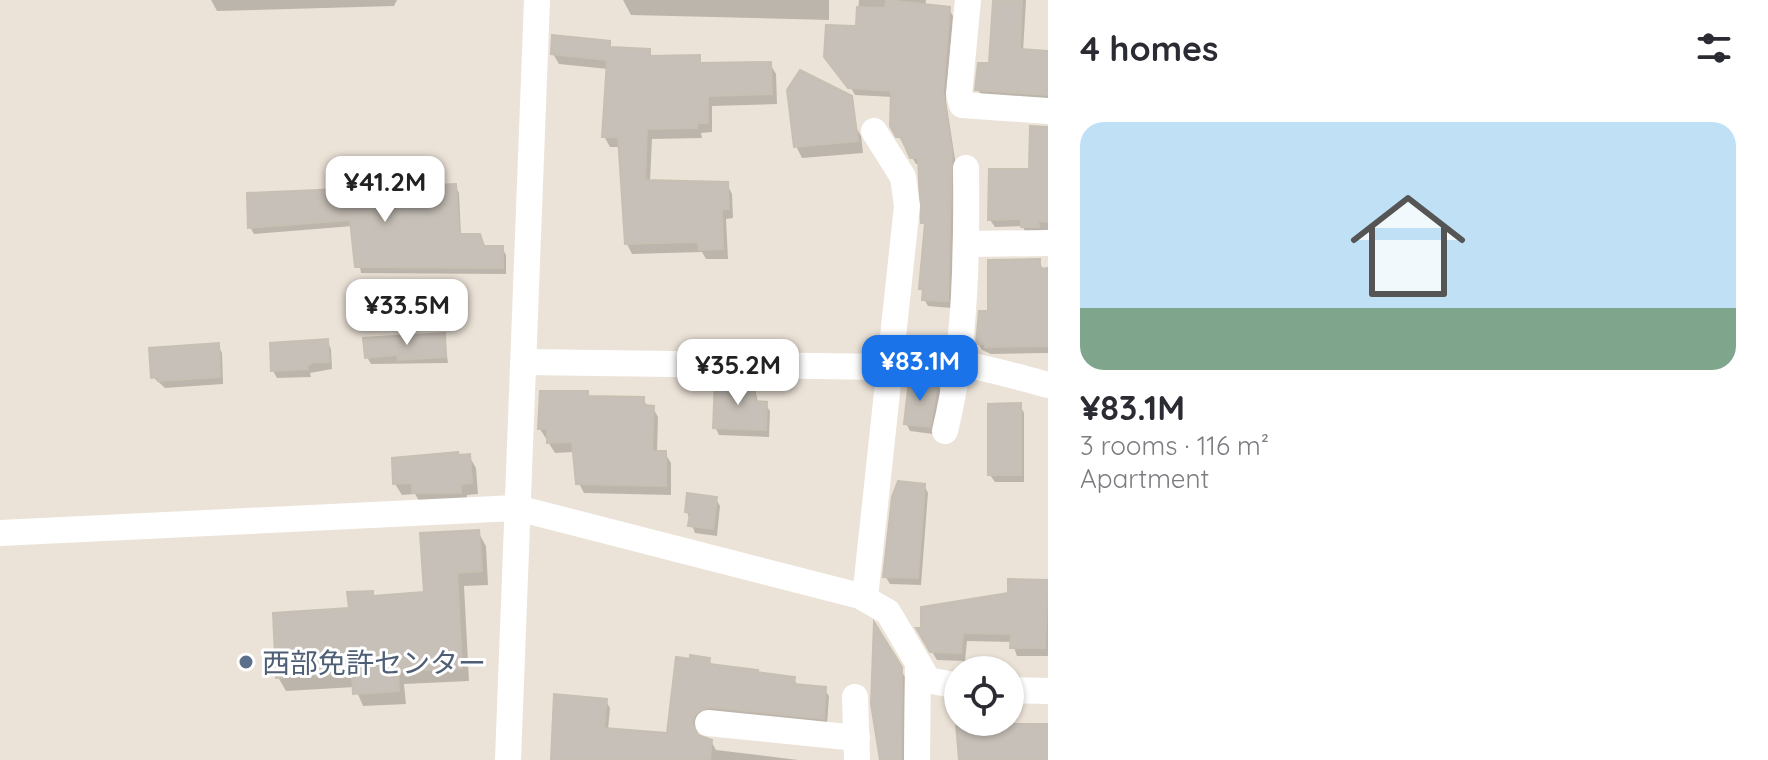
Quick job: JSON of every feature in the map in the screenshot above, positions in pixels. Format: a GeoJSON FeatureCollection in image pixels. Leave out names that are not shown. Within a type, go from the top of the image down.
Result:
{"type":"FeatureCollection","features":[{"type":"Feature","properties":{"kind":"street"},"geometry":{"type":"LineString","coordinates":[[508,760],[537,0]]}},
{"type":"Feature","properties":{"kind":"street"},"geometry":{"type":"LineString","coordinates":[[968,0],[959,94],[962,105],[1048,111]]}},
{"type":"Feature","properties":{"kind":"street"},"geometry":{"type":"LineString","coordinates":[[865,598],[887,367],[907,206],[903,177],[874,131]]}},
{"type":"Feature","properties":{"kind":"street"},"geometry":{"type":"LineString","coordinates":[[945,431],[956,362],[966,244],[966,168]]}},
{"type":"Feature","properties":{"kind":"street"},"geometry":{"type":"LineString","coordinates":[[966,244],[1048,243]]}},
{"type":"Feature","properties":{"kind":"street"},"geometry":{"type":"LineString","coordinates":[[524,362],[887,367],[911,361],[956,362],[1048,385]]}},
{"type":"Feature","properties":{"kind":"street"},"geometry":{"type":"LineString","coordinates":[[0,533],[517,508],[865,598],[888,612],[928,680],[944,683]]}},
{"type":"Feature","properties":{"kind":"street"},"geometry":{"type":"LineString","coordinates":[[917,760],[918,663]]}},
{"type":"Feature","properties":{"kind":"street"},"geometry":{"type":"LineString","coordinates":[[1024,690],[1048,691]]}},
{"type":"Feature","properties":{"kind":"street"},"geometry":{"type":"LineString","coordinates":[[708,723],[857,749],[855,697]]}},
{"type":"Feature","properties":{"kind":"building"},"geometry":{"type":"Polygon","coordinates":[[[886,0],[950,7],[943,92],[952,150],[948,301],[922,300],[923,289],[919,289],[925,223],[921,223],[918,158],[910,158],[901,137],[896,137],[890,126],[891,91],[848,88],[824,57],[826,25],[856,26],[857,7],[885,8],[886,0]]]}},
{"type":"Feature","properties":{"kind":"building"},"geometry":{"type":"Polygon","coordinates":[[[1022,0],[1020,49],[1048,51],[1048,95],[975,90],[978,63],[989,63],[993,1],[1022,0]]]}},
{"type":"Feature","properties":{"kind":"building"},"geometry":{"type":"Polygon","coordinates":[[[552,35],[610,41],[610,47],[650,49],[650,56],[700,55],[700,63],[771,62],[772,94],[708,96],[708,123],[697,123],[697,128],[647,129],[645,180],[728,182],[729,209],[722,209],[723,249],[699,250],[698,242],[625,244],[618,137],[602,137],[607,60],[551,54],[552,35]]]}},
{"type":"Feature","properties":{"kind":"building"},"geometry":{"type":"Polygon","coordinates":[[[800,70],[852,96],[858,141],[794,147],[787,90],[800,70]]]}},
{"type":"Feature","properties":{"kind":"building"},"geometry":{"type":"Polygon","coordinates":[[[1030,126],[1048,127],[1048,222],[1038,221],[1039,227],[1021,227],[1021,219],[988,220],[989,169],[1029,169],[1030,126]]]}},
{"type":"Feature","properties":{"kind":"building"},"geometry":{"type":"Polygon","coordinates":[[[456,184],[459,234],[480,234],[484,246],[503,246],[503,268],[355,267],[350,220],[248,228],[247,193],[456,184]]]}},
{"type":"Feature","properties":{"kind":"building"},"geometry":{"type":"Polygon","coordinates":[[[1040,259],[1040,269],[1048,268],[1048,346],[985,347],[985,344],[976,344],[979,311],[988,311],[988,260],[1040,259]]]}},
{"type":"Feature","properties":{"kind":"building"},"geometry":{"type":"Polygon","coordinates":[[[445,333],[446,357],[398,360],[397,355],[365,358],[363,338],[445,333]]]}},
{"type":"Feature","properties":{"kind":"building"},"geometry":{"type":"Polygon","coordinates":[[[328,339],[329,362],[314,362],[307,366],[308,369],[271,371],[270,343],[328,339]]]}},
{"type":"Feature","properties":{"kind":"building"},"geometry":{"type":"Polygon","coordinates":[[[219,343],[220,377],[158,381],[159,377],[151,378],[149,348],[219,343]]]}},
{"type":"Feature","properties":{"kind":"building"},"geometry":{"type":"Polygon","coordinates":[[[909,379],[938,382],[930,427],[904,424],[909,379]]]}},
{"type":"Feature","properties":{"kind":"building"},"geometry":{"type":"Polygon","coordinates":[[[715,381],[755,381],[755,401],[767,402],[766,430],[713,428],[715,381]]]}},
{"type":"Feature","properties":{"kind":"building"},"geometry":{"type":"Polygon","coordinates":[[[540,391],[588,391],[588,396],[644,397],[644,405],[654,406],[652,451],[666,451],[666,486],[576,484],[572,442],[547,443],[547,429],[538,429],[540,391]]]}},
{"type":"Feature","properties":{"kind":"building"},"geometry":{"type":"Polygon","coordinates":[[[1021,403],[1021,475],[988,475],[988,404],[1021,403]]]}},
{"type":"Feature","properties":{"kind":"building"},"geometry":{"type":"Polygon","coordinates":[[[458,452],[459,455],[470,454],[472,483],[461,484],[461,493],[412,493],[412,483],[393,484],[392,458],[458,452]]]}},
{"type":"Feature","properties":{"kind":"building"},"geometry":{"type":"Polygon","coordinates":[[[898,481],[925,484],[918,578],[883,577],[892,497],[898,481]]]}},
{"type":"Feature","properties":{"kind":"building"},"geometry":{"type":"Polygon","coordinates":[[[687,493],[717,497],[713,529],[688,526],[690,513],[685,512],[687,493]]]}},
{"type":"Feature","properties":{"kind":"building"},"geometry":{"type":"Polygon","coordinates":[[[479,530],[482,571],[457,573],[462,668],[398,671],[399,691],[353,694],[352,673],[276,678],[273,613],[349,608],[347,592],[373,591],[373,596],[424,592],[420,533],[479,530]]]}},
{"type":"Feature","properties":{"kind":"building"},"geometry":{"type":"Polygon","coordinates":[[[1008,579],[1048,580],[1045,648],[1010,648],[1011,634],[963,633],[961,653],[930,652],[916,628],[921,628],[921,607],[1008,593],[1008,579]]]}},
{"type":"Feature","properties":{"kind":"building"},"geometry":{"type":"Polygon","coordinates":[[[874,622],[902,667],[901,760],[880,760],[871,704],[874,622]]]}},
{"type":"Feature","properties":{"kind":"building"},"geometry":{"type":"Polygon","coordinates":[[[690,655],[710,658],[709,664],[795,677],[794,684],[826,687],[824,719],[709,707],[696,713],[692,722],[698,735],[712,740],[710,760],[551,760],[554,694],[607,699],[604,728],[667,733],[676,657],[690,659],[690,655]]]}},
{"type":"Feature","properties":{"kind":"building"},"geometry":{"type":"Polygon","coordinates":[[[1024,724],[1048,724],[1048,760],[959,760],[957,736],[1024,736],[1024,724]]]}},
{"type":"Feature","properties":{"kind":"place","name":"西部免許センター"},"geometry":{"type":"Point","coordinates":[246,662]}}]}
